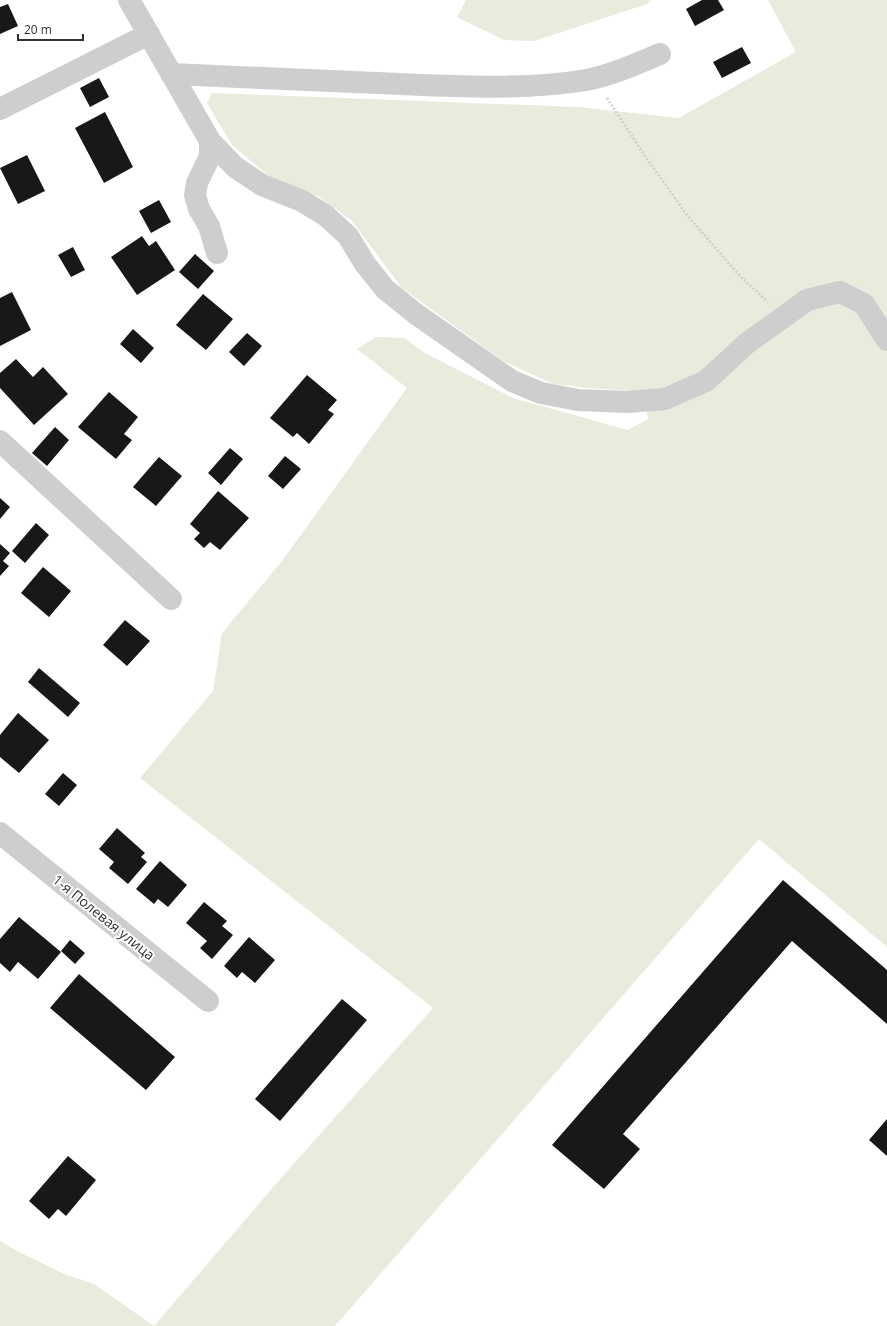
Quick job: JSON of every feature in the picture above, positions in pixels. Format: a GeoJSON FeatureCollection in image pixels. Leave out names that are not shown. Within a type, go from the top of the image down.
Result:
{"type":"FeatureCollection","features":[{"type":"Feature","properties":{"kind":"street"},"geometry":{"type":"LineString","coordinates":[[130,0],[210,141],[235,167],[262,185],[302,202],[325,214],[348,236],[364,264],[385,289],[416,314],[512,381],[541,393],[578,400],[628,402],[665,399],[706,381],[746,344],[807,300],[840,292],[864,304],[887,340]]}},
{"type":"Feature","properties":{"kind":"street"},"geometry":{"type":"LineString","coordinates":[[0,109],[149,34]]}},
{"type":"Feature","properties":{"kind":"street"},"geometry":{"type":"LineString","coordinates":[[172,74],[343,83],[466,86],[551,85],[588,80],[626,69],[660,54]]}},
{"type":"Feature","properties":{"kind":"street"},"geometry":{"type":"LineString","coordinates":[[210,141],[210,156],[197,183],[195,195],[199,209],[209,226],[217,253]]}},
{"type":"Feature","properties":{"kind":"street"},"geometry":{"type":"LineString","coordinates":[[0,442],[171,599]]}},
{"type":"Feature","properties":{"kind":"street","name":"1-я Полевая улица"},"geometry":{"type":"LineString","coordinates":[[0,833],[208,1001]]}},
{"type":"Feature","properties":{"kind":"path"},"geometry":{"type":"LineString","coordinates":[[588,80],[605,96],[687,215],[739,275],[765,299],[787,315]]}},
{"type":"Feature","properties":{"kind":"shaded area"},"geometry":{"type":"Polygon","coordinates":[[[466,0],[651,0],[647,4],[534,41],[504,40],[457,17],[466,0]]]}},
{"type":"Feature","properties":{"kind":"shaded area"},"geometry":{"type":"Polygon","coordinates":[[[768,0],[887,0],[887,947],[759,839],[335,1326],[154,1326],[288,1170],[433,1008],[140,778],[213,691],[222,633],[282,561],[407,388],[357,349],[376,337],[405,338],[423,352],[513,398],[628,430],[648,419],[643,392],[553,384],[503,361],[402,288],[352,221],[318,196],[282,187],[232,145],[207,103],[212,93],[578,107],[679,118],[796,52],[768,0]]]}},
{"type":"Feature","properties":{"kind":"shaded area"},"geometry":{"type":"Polygon","coordinates":[[[0,1241],[64,1274],[94,1284],[154,1326],[0,1326],[0,1241]]]}},
{"type":"Feature","properties":{"kind":"building"},"geometry":{"type":"Polygon","coordinates":[[[702,0],[718,0],[724,10],[695,26],[686,9],[702,0]]]}},
{"type":"Feature","properties":{"kind":"building"},"geometry":{"type":"Polygon","coordinates":[[[8,4],[18,26],[0,34],[0,7],[8,4]]]}},
{"type":"Feature","properties":{"kind":"building"},"geometry":{"type":"Polygon","coordinates":[[[742,47],[751,63],[722,78],[713,62],[742,47]]]}},
{"type":"Feature","properties":{"kind":"building"},"geometry":{"type":"Polygon","coordinates":[[[99,78],[109,97],[90,107],[80,88],[99,78]]]}},
{"type":"Feature","properties":{"kind":"building"},"geometry":{"type":"Polygon","coordinates":[[[105,112],[133,167],[104,183],[75,128],[105,112]]]}},
{"type":"Feature","properties":{"kind":"building"},"geometry":{"type":"Polygon","coordinates":[[[27,155],[45,191],[18,204],[0,168],[27,155]]]}},
{"type":"Feature","properties":{"kind":"building"},"geometry":{"type":"Polygon","coordinates":[[[159,200],[171,222],[151,233],[139,211],[159,200]]]}},
{"type":"Feature","properties":{"kind":"building"},"geometry":{"type":"Polygon","coordinates":[[[142,236],[149,246],[156,241],[175,270],[137,295],[111,257],[142,236]]]}},
{"type":"Feature","properties":{"kind":"building"},"geometry":{"type":"Polygon","coordinates":[[[73,247],[85,270],[71,277],[58,255],[73,247]]]}},
{"type":"Feature","properties":{"kind":"building"},"geometry":{"type":"Polygon","coordinates":[[[195,254],[214,271],[198,289],[179,272],[195,254]]]}},
{"type":"Feature","properties":{"kind":"building"},"geometry":{"type":"Polygon","coordinates":[[[12,292],[31,330],[0,346],[0,298],[12,292]]]}},
{"type":"Feature","properties":{"kind":"building"},"geometry":{"type":"Polygon","coordinates":[[[203,294],[233,319],[206,350],[176,325],[203,294]]]}},
{"type":"Feature","properties":{"kind":"building"},"geometry":{"type":"Polygon","coordinates":[[[133,329],[154,348],[141,363],[120,344],[133,329]]]}},
{"type":"Feature","properties":{"kind":"building"},"geometry":{"type":"Polygon","coordinates":[[[247,333],[262,346],[244,366],[229,352],[247,333]]]}},
{"type":"Feature","properties":{"kind":"building"},"geometry":{"type":"Polygon","coordinates":[[[16,359],[33,377],[43,367],[68,394],[34,425],[0,388],[0,373],[16,359]]]}},
{"type":"Feature","properties":{"kind":"building"},"geometry":{"type":"Polygon","coordinates":[[[307,375],[337,400],[328,410],[334,414],[309,444],[297,433],[293,437],[270,418],[307,375]]]}},
{"type":"Feature","properties":{"kind":"building"},"geometry":{"type":"Polygon","coordinates":[[[109,392],[138,417],[124,434],[132,440],[116,459],[78,427],[109,392]]]}},
{"type":"Feature","properties":{"kind":"building"},"geometry":{"type":"Polygon","coordinates":[[[55,427],[69,440],[47,466],[32,453],[55,427]]]}},
{"type":"Feature","properties":{"kind":"building"},"geometry":{"type":"Polygon","coordinates":[[[230,448],[243,459],[221,485],[208,473],[230,448]]]}},
{"type":"Feature","properties":{"kind":"building"},"geometry":{"type":"Polygon","coordinates":[[[285,456],[301,469],[283,489],[268,476],[285,456]]]}},
{"type":"Feature","properties":{"kind":"building"},"geometry":{"type":"Polygon","coordinates":[[[159,457],[182,476],[156,506],[133,487],[159,457]]]}},
{"type":"Feature","properties":{"kind":"building"},"geometry":{"type":"Polygon","coordinates":[[[218,491],[249,518],[220,550],[210,542],[204,548],[194,539],[200,533],[190,524],[218,491]]]}},
{"type":"Feature","properties":{"kind":"building"},"geometry":{"type":"Polygon","coordinates":[[[0,498],[10,507],[0,519],[0,498]]]}},
{"type":"Feature","properties":{"kind":"building"},"geometry":{"type":"Polygon","coordinates":[[[36,523],[49,535],[25,563],[12,551],[36,523]]]}},
{"type":"Feature","properties":{"kind":"building"},"geometry":{"type":"Polygon","coordinates":[[[0,544],[10,553],[3,561],[9,566],[0,576],[0,544]]]}},
{"type":"Feature","properties":{"kind":"building"},"geometry":{"type":"Polygon","coordinates":[[[43,567],[71,591],[49,617],[21,593],[43,567]]]}},
{"type":"Feature","properties":{"kind":"building"},"geometry":{"type":"Polygon","coordinates":[[[125,620],[150,641],[127,666],[103,645],[125,620]]]}},
{"type":"Feature","properties":{"kind":"building"},"geometry":{"type":"Polygon","coordinates":[[[39,668],[80,703],[68,717],[28,682],[39,668]]]}},
{"type":"Feature","properties":{"kind":"building"},"geometry":{"type":"Polygon","coordinates":[[[18,713],[49,740],[19,773],[0,757],[0,735],[18,713]]]}},
{"type":"Feature","properties":{"kind":"building"},"geometry":{"type":"Polygon","coordinates":[[[63,773],[77,785],[59,806],[45,794],[63,773]]]}},
{"type":"Feature","properties":{"kind":"building"},"geometry":{"type":"Polygon","coordinates":[[[117,828],[145,853],[141,857],[147,862],[128,884],[109,868],[114,862],[99,849],[117,828]]]}},
{"type":"Feature","properties":{"kind":"building"},"geometry":{"type":"Polygon","coordinates":[[[160,861],[187,885],[168,907],[158,899],[154,904],[136,889],[160,861]]]}},
{"type":"Feature","properties":{"kind":"building"},"geometry":{"type":"Polygon","coordinates":[[[783,880],[887,970],[887,1024],[792,941],[623,1134],[640,1149],[604,1189],[552,1145],[783,880]]]}},
{"type":"Feature","properties":{"kind":"building"},"geometry":{"type":"Polygon","coordinates":[[[204,902],[227,921],[222,926],[233,935],[212,959],[200,948],[207,941],[186,923],[204,902]]]}},
{"type":"Feature","properties":{"kind":"building"},"geometry":{"type":"Polygon","coordinates":[[[19,917],[61,952],[38,979],[18,962],[10,972],[0,963],[0,939],[19,917]]]}},
{"type":"Feature","properties":{"kind":"building"},"geometry":{"type":"Polygon","coordinates":[[[249,937],[275,960],[255,983],[242,972],[237,978],[224,966],[249,937]]]}},
{"type":"Feature","properties":{"kind":"building"},"geometry":{"type":"Polygon","coordinates":[[[70,940],[85,953],[75,964],[61,951],[70,940]]]}},
{"type":"Feature","properties":{"kind":"building"},"geometry":{"type":"Polygon","coordinates":[[[79,974],[175,1057],[146,1090],[50,1008],[79,974]]]}},
{"type":"Feature","properties":{"kind":"building"},"geometry":{"type":"Polygon","coordinates":[[[342,999],[367,1020],[280,1121],[255,1099],[342,999]]]}},
{"type":"Feature","properties":{"kind":"building"},"geometry":{"type":"Polygon","coordinates":[[[887,1119],[887,1156],[869,1140],[887,1119]]]}},
{"type":"Feature","properties":{"kind":"building"},"geometry":{"type":"Polygon","coordinates":[[[68,1156],[96,1180],[66,1216],[58,1209],[49,1219],[29,1201],[68,1156]]]}}]}
